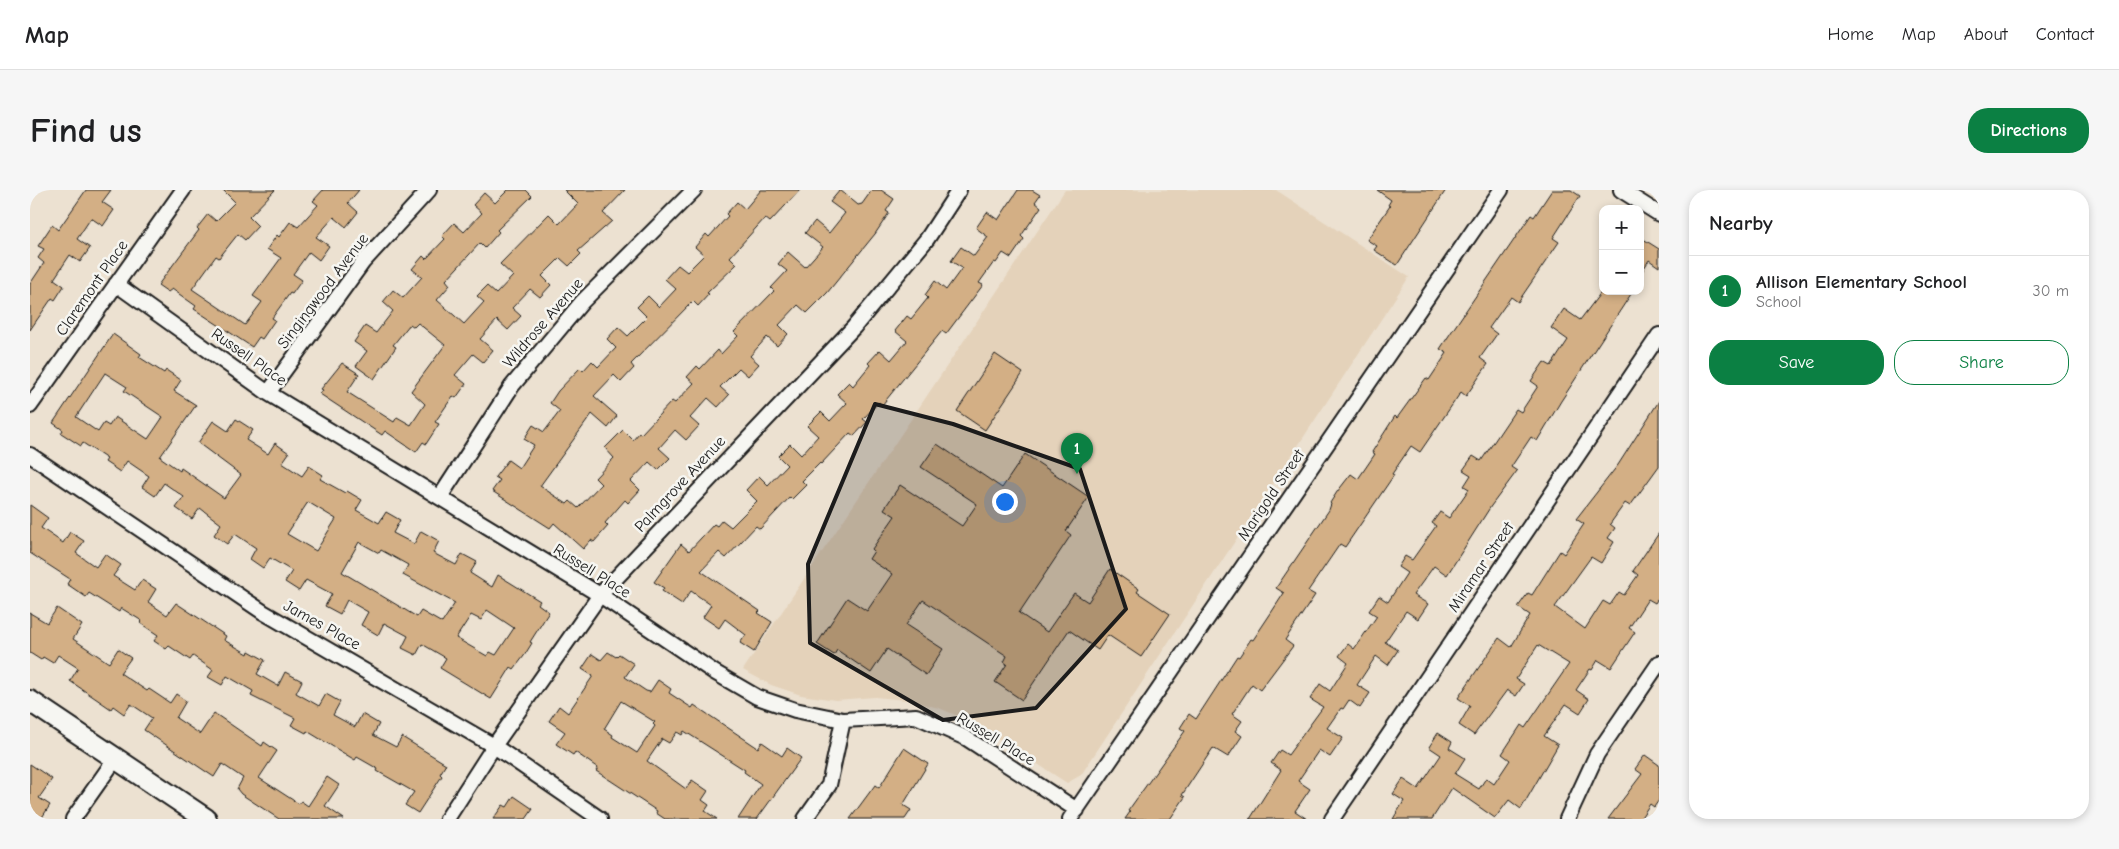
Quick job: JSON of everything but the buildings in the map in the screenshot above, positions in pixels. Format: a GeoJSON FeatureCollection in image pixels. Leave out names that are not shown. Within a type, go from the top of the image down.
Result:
{"type":"FeatureCollection","features":[{"type":"Feature","properties":{"kind":"main road"},"geometry":{"type":"LineString","coordinates":[[30,701],[206,819]]}},
{"type":"Feature","properties":{"kind":"street","name":"Claremont Place"},"geometry":{"type":"LineString","coordinates":[[30,406],[183,190]]}},
{"type":"Feature","properties":{"kind":"street","name":"Singingwood Avenue"},"geometry":{"type":"LineString","coordinates":[[268,394],[363,262],[429,190]]}},
{"type":"Feature","properties":{"kind":"street","name":"Wildrose Avenue"},"geometry":{"type":"LineString","coordinates":[[440,496],[512,386],[582,302],[694,190]]}},
{"type":"Feature","properties":{"kind":"street","name":"Palmgrove Avenue"},"geometry":{"type":"LineString","coordinates":[[447,819],[494,746],[600,595],[854,327],[927,239],[960,190]]}},
{"type":"Feature","properties":{"kind":"street","name":"Marigold Street"},"geometry":{"type":"LineString","coordinates":[[1073,815],[1501,190]]}},
{"type":"Feature","properties":{"kind":"street"},"geometry":{"type":"LineString","coordinates":[[1621,190],[1659,214]]}},
{"type":"Feature","properties":{"kind":"street","name":"Russell Place"},"geometry":{"type":"LineString","coordinates":[[116,284],[268,394],[379,462],[440,496],[600,595],[714,672],[757,697],[795,710],[843,720],[916,716],[966,738],[1073,815]]}},
{"type":"Feature","properties":{"kind":"street","name":"Miramar Street"},"geometry":{"type":"LineString","coordinates":[[1332,819],[1659,335]]}},
{"type":"Feature","properties":{"kind":"street","name":"James Place"},"geometry":{"type":"LineString","coordinates":[[30,455],[263,612],[494,746],[600,819]]}},
{"type":"Feature","properties":{"kind":"street"},"geometry":{"type":"LineString","coordinates":[[1567,819],[1597,754],[1659,663]]}},
{"type":"Feature","properties":{"kind":"street"},"geometry":{"type":"LineString","coordinates":[[804,819],[829,785],[843,720]]}},
{"type":"Feature","properties":{"kind":"street"},"geometry":{"type":"LineString","coordinates":[[73,819],[116,758]]}},
{"type":"Feature","properties":{"kind":"highlighted area"},"geometry":{"type":"Polygon","coordinates":[[[875,404],[953,424],[1080,469],[1126,609],[1036,708],[943,720],[810,643],[808,564],[875,404]]]}},
{"type":"Feature","properties":{"kind":"shaded area"},"geometry":{"type":"Polygon","coordinates":[[[1065,190],[1276,190],[1409,277],[1081,775],[1067,783],[974,723],[939,708],[906,700],[875,697],[836,700],[801,695],[771,685],[743,670],[1065,190]]]}},
{"type":"Feature","properties":{"kind":"place","name":"Allison Elementary School"},"geometry":{"type":"Point","coordinates":[1077,474]}}]}
